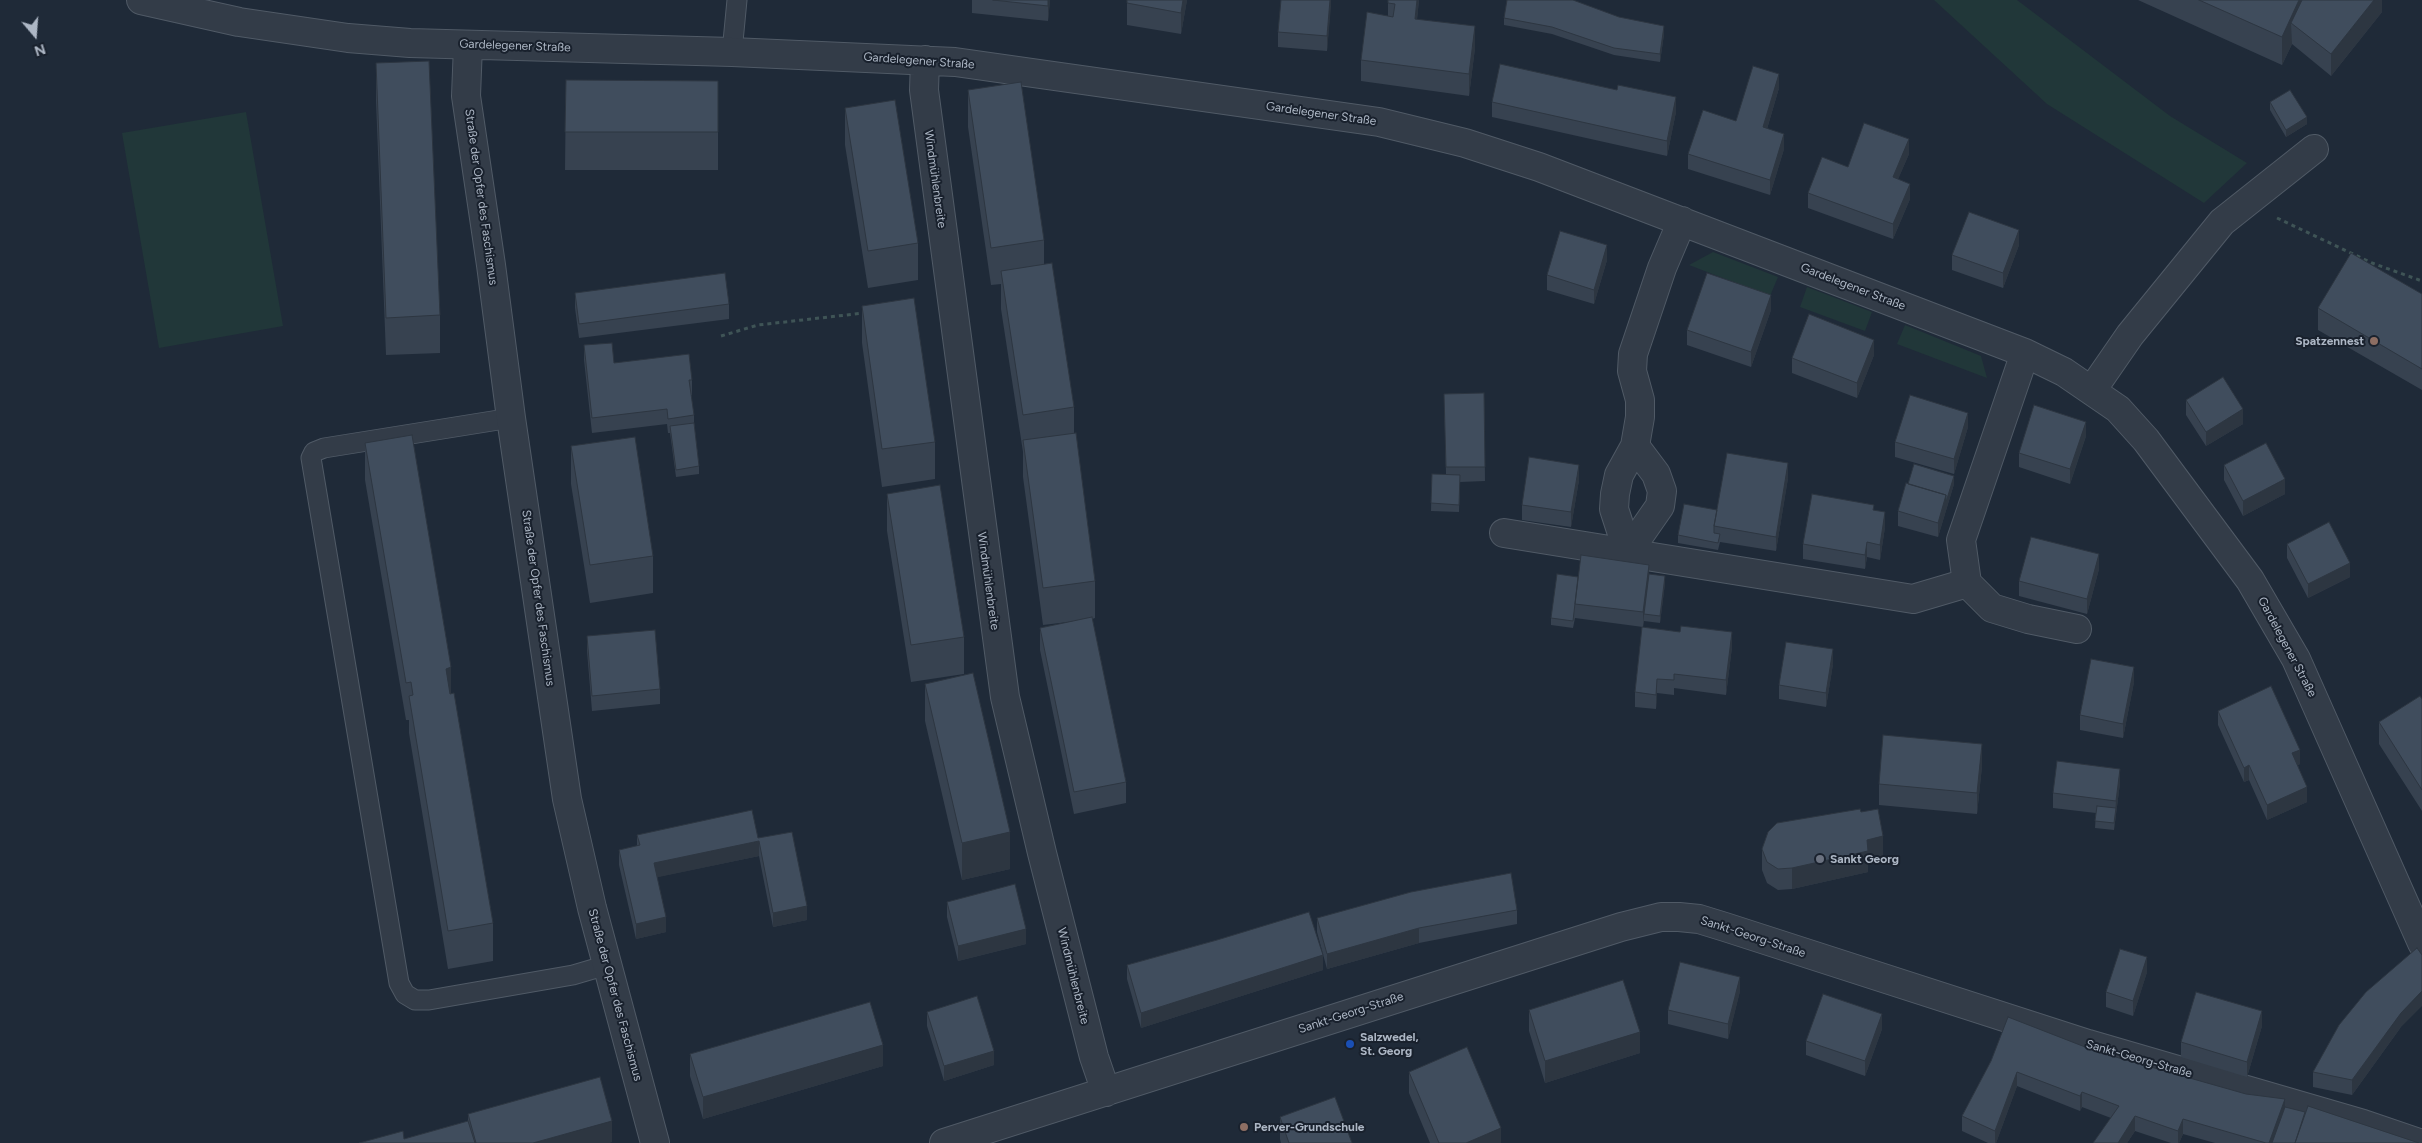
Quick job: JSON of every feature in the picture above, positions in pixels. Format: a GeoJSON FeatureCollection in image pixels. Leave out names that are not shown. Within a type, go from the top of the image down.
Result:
{"type":"FeatureCollection","features":[{"type":"Feature","properties":{"kind":"street","name":"Gardelegener Straße"},"geometry":{"type":"LineString","coordinates":[[141,0],[239,22],[366,39],[468,45],[732,52],[926,60],[1053,75],[1379,122],[1465,143],[1539,167],[1682,220],[2025,354],[2064,372],[2118,409],[2146,440],[2250,580],[2270,612],[2307,683],[2413,897],[2422,943]]}},
{"type":"Feature","properties":{"kind":"street","name":"Straße der Opfer des Faschismus"},"geometry":{"type":"LineString","coordinates":[[468,45],[466,96],[491,265],[510,418],[568,799],[607,965],[655,1143]]}},
{"type":"Feature","properties":{"kind":"street","name":"Windmühlenbreite"},"geometry":{"type":"LineString","coordinates":[[926,60],[924,90],[1005,697],[1042,853],[1094,1057],[1106,1092]]}},
{"type":"Feature","properties":{"kind":"street"},"geometry":{"type":"LineString","coordinates":[[2092,390],[2130,335],[2222,222],[2314,149]]}},
{"type":"Feature","properties":{"kind":"street"},"geometry":{"type":"LineString","coordinates":[[1628,552],[1614,509],[1614,494],[1619,475],[1635,446],[1640,417],[1640,400],[1632,371],[1633,354],[1662,268],[1682,220]]}},
{"type":"Feature","properties":{"kind":"street"},"geometry":{"type":"LineString","coordinates":[[2025,354],[1961,540],[1966,583],[1992,608],[2028,620],[2078,629]]}},
{"type":"Feature","properties":{"kind":"street"},"geometry":{"type":"LineString","coordinates":[[1628,552],[1660,506],[1662,491],[1656,474],[1635,446]]}},
{"type":"Feature","properties":{"kind":"street"},"geometry":{"type":"LineString","coordinates":[[1504,533],[1912,599],[1966,583]]}},
{"type":"Feature","properties":{"kind":"street","name":"Sankt-Georg-Straße"},"geometry":{"type":"LineString","coordinates":[[947,1143],[1621,926],[1661,917],[1699,919],[1725,926],[2088,1044],[2363,1124],[2419,1143]]}},
{"type":"Feature","properties":{"kind":"lane"},"geometry":{"type":"LineString","coordinates":[[732,52],[736,0]]}},
{"type":"Feature","properties":{"kind":"lane"},"geometry":{"type":"LineString","coordinates":[[510,418],[324,448],[314,452],[311,458],[397,973],[399,983],[405,994],[415,1000],[429,1000],[573,975],[607,965]]}},
{"type":"Feature","properties":{"kind":"path"},"geometry":{"type":"LineString","coordinates":[[2252,197],[2279,220],[2372,263],[2422,281]]}},
{"type":"Feature","properties":{"kind":"path"},"geometry":{"type":"LineString","coordinates":[[721,336],[758,325],[867,312]]}},
{"type":"Feature","properties":{"kind":"green space"},"geometry":{"type":"Polygon","coordinates":[[[1934,0],[2017,0],[2170,116],[2247,163],[2204,203],[2047,104],[1934,0]]]}},
{"type":"Feature","properties":{"kind":"green space"},"geometry":{"type":"Polygon","coordinates":[[[246,112],[283,326],[159,348],[122,133],[246,112]]]}},
{"type":"Feature","properties":{"kind":"green space"},"geometry":{"type":"Polygon","coordinates":[[[1713,252],[1778,277],[1770,296],[1689,265],[1713,252]]]}},
{"type":"Feature","properties":{"kind":"green space"},"geometry":{"type":"Polygon","coordinates":[[[1807,287],[1872,312],[1865,331],[1800,307],[1807,287]]]}},
{"type":"Feature","properties":{"kind":"green space"},"geometry":{"type":"Polygon","coordinates":[[[1905,325],[1981,356],[1987,378],[1897,344],[1905,325]]]}},
{"type":"Feature","properties":{"kind":"building"},"geometry":{"type":"Polygon","coordinates":[[[993,0],[1048,0],[1048,6],[993,0]]]}},
{"type":"Feature","properties":{"kind":"building"},"geometry":{"type":"Polygon","coordinates":[[[1127,0],[1183,0],[1181,13],[1127,3],[1127,0]]]}},
{"type":"Feature","properties":{"kind":"building"},"geometry":{"type":"Polygon","coordinates":[[[1281,0],[1330,0],[1327,36],[1278,32],[1281,0]]]}},
{"type":"Feature","properties":{"kind":"building"},"geometry":{"type":"Polygon","coordinates":[[[1388,0],[1417,0],[1415,19],[1475,26],[1469,74],[1361,60],[1367,12],[1393,17],[1395,4],[1388,3],[1388,0]]]}},
{"type":"Feature","properties":{"kind":"building"},"geometry":{"type":"Polygon","coordinates":[[[1507,0],[1573,0],[1619,17],[1664,26],[1660,54],[1614,48],[1552,27],[1504,18],[1507,0]]]}},
{"type":"Feature","properties":{"kind":"building"},"geometry":{"type":"Polygon","coordinates":[[[2199,0],[2299,0],[2282,37],[2199,0]]]}},
{"type":"Feature","properties":{"kind":"building"},"geometry":{"type":"Polygon","coordinates":[[[2302,0],[2374,0],[2331,54],[2291,23],[2302,0]]]}},
{"type":"Feature","properties":{"kind":"building"},"geometry":{"type":"Polygon","coordinates":[[[429,61],[440,315],[386,318],[376,63],[429,61]]]}},
{"type":"Feature","properties":{"kind":"building"},"geometry":{"type":"Polygon","coordinates":[[[1500,64],[1617,90],[1618,85],[1676,97],[1667,141],[1492,102],[1500,64]]]}},
{"type":"Feature","properties":{"kind":"building"},"geometry":{"type":"Polygon","coordinates":[[[1753,66],[1779,74],[1763,127],[1784,134],[1770,180],[1688,154],[1703,110],[1736,121],[1753,66]]]}},
{"type":"Feature","properties":{"kind":"building"},"geometry":{"type":"Polygon","coordinates":[[[566,80],[718,81],[718,132],[565,132],[566,80]]]}},
{"type":"Feature","properties":{"kind":"building"},"geometry":{"type":"Polygon","coordinates":[[[1021,82],[1044,240],[991,248],[968,90],[1021,82]]]}},
{"type":"Feature","properties":{"kind":"building"},"geometry":{"type":"Polygon","coordinates":[[[2290,90],[2307,117],[2286,130],[2270,102],[2290,90]]]}},
{"type":"Feature","properties":{"kind":"building"},"geometry":{"type":"Polygon","coordinates":[[[895,100],[918,243],[868,251],[845,108],[895,100]]]}},
{"type":"Feature","properties":{"kind":"building"},"geometry":{"type":"Polygon","coordinates":[[[1864,123],[1909,139],[1893,177],[1910,184],[1893,224],[1808,193],[1822,157],[1848,167],[1864,123]]]}},
{"type":"Feature","properties":{"kind":"building"},"geometry":{"type":"Polygon","coordinates":[[[1969,212],[2019,230],[2003,273],[1952,255],[1969,212]]]}},
{"type":"Feature","properties":{"kind":"building"},"geometry":{"type":"Polygon","coordinates":[[[1560,231],[1607,245],[1594,290],[1547,275],[1560,231]]]}},
{"type":"Feature","properties":{"kind":"building"},"geometry":{"type":"Polygon","coordinates":[[[2351,253],[2422,294],[2422,369],[2318,308],[2351,253]]]}},
{"type":"Feature","properties":{"kind":"building"},"geometry":{"type":"Polygon","coordinates":[[[1052,263],[1074,407],[1023,415],[1001,271],[1052,263]]]}},
{"type":"Feature","properties":{"kind":"building"},"geometry":{"type":"Polygon","coordinates":[[[725,273],[729,304],[579,324],[575,293],[725,273]]]}},
{"type":"Feature","properties":{"kind":"building"},"geometry":{"type":"Polygon","coordinates":[[[1707,273],[1771,295],[1751,352],[1687,330],[1707,273]]]}},
{"type":"Feature","properties":{"kind":"building"},"geometry":{"type":"Polygon","coordinates":[[[914,298],[935,442],[882,449],[862,306],[914,298]]]}},
{"type":"Feature","properties":{"kind":"building"},"geometry":{"type":"Polygon","coordinates":[[[1809,314],[1874,340],[1857,383],[1792,358],[1809,314]]]}},
{"type":"Feature","properties":{"kind":"building"},"geometry":{"type":"Polygon","coordinates":[[[612,343],[614,363],[689,354],[692,380],[689,380],[694,415],[668,419],[667,409],[592,418],[584,345],[612,343]]]}},
{"type":"Feature","properties":{"kind":"building"},"geometry":{"type":"Polygon","coordinates":[[[2223,377],[2243,409],[2206,432],[2186,400],[2223,377]]]}},
{"type":"Feature","properties":{"kind":"building"},"geometry":{"type":"Polygon","coordinates":[[[1484,393],[1485,467],[1446,467],[1444,394],[1484,393]]]}},
{"type":"Feature","properties":{"kind":"building"},"geometry":{"type":"Polygon","coordinates":[[[1910,395],[1968,413],[1954,459],[1895,442],[1910,395]]]}},
{"type":"Feature","properties":{"kind":"building"},"geometry":{"type":"Polygon","coordinates":[[[2034,405],[2086,422],[2070,469],[2019,453],[2034,405]]]}},
{"type":"Feature","properties":{"kind":"building"},"geometry":{"type":"Polygon","coordinates":[[[694,423],[699,466],[676,470],[670,426],[694,423]]]}},
{"type":"Feature","properties":{"kind":"building"},"geometry":{"type":"Polygon","coordinates":[[[1076,433],[1095,581],[1043,588],[1023,440],[1076,433]]]}},
{"type":"Feature","properties":{"kind":"building"},"geometry":{"type":"Polygon","coordinates":[[[412,435],[451,667],[446,669],[450,694],[454,693],[493,923],[448,931],[409,696],[413,695],[411,682],[406,683],[365,443],[412,435]]]}},
{"type":"Feature","properties":{"kind":"building"},"geometry":{"type":"Polygon","coordinates":[[[635,437],[653,556],[590,565],[571,446],[635,437]]]}},
{"type":"Feature","properties":{"kind":"building"},"geometry":{"type":"Polygon","coordinates":[[[2266,443],[2285,479],[2243,501],[2224,465],[2266,443]]]}},
{"type":"Feature","properties":{"kind":"building"},"geometry":{"type":"Polygon","coordinates":[[[1727,453],[1788,463],[1776,537],[1714,526],[1727,453]]]}},
{"type":"Feature","properties":{"kind":"building"},"geometry":{"type":"Polygon","coordinates":[[[1529,457],[1579,465],[1571,512],[1522,505],[1529,457]]]}},
{"type":"Feature","properties":{"kind":"building"},"geometry":{"type":"Polygon","coordinates":[[[1914,464],[1954,476],[1946,502],[1946,495],[1908,484],[1914,464]]]}},
{"type":"Feature","properties":{"kind":"building"},"geometry":{"type":"Polygon","coordinates":[[[1432,474],[1460,475],[1459,505],[1431,503],[1432,474]]]}},
{"type":"Feature","properties":{"kind":"building"},"geometry":{"type":"Polygon","coordinates":[[[1906,483],[1946,495],[1938,523],[1898,511],[1906,483]]]}},
{"type":"Feature","properties":{"kind":"building"},"geometry":{"type":"Polygon","coordinates":[[[940,485],[964,637],[911,645],[887,494],[940,485]]]}},
{"type":"Feature","properties":{"kind":"building"},"geometry":{"type":"Polygon","coordinates":[[[1812,494],[1874,505],[1873,510],[1885,512],[1880,545],[1867,542],[1865,555],[1803,544],[1812,494]]]}},
{"type":"Feature","properties":{"kind":"building"},"geometry":{"type":"Polygon","coordinates":[[[1684,504],[1717,510],[1714,533],[1720,534],[1718,543],[1678,535],[1684,504]]]}},
{"type":"Feature","properties":{"kind":"building"},"geometry":{"type":"Polygon","coordinates":[[[2329,522],[2350,563],[2308,584],[2287,544],[2329,522]]]}},
{"type":"Feature","properties":{"kind":"building"},"geometry":{"type":"Polygon","coordinates":[[[2031,537],[2099,554],[2087,599],[2019,581],[2031,537]]]}},
{"type":"Feature","properties":{"kind":"building"},"geometry":{"type":"Polygon","coordinates":[[[1581,555],[1649,565],[1643,612],[1575,604],[1581,555]]]}},
{"type":"Feature","properties":{"kind":"building"},"geometry":{"type":"Polygon","coordinates":[[[1557,574],[1578,577],[1573,621],[1551,618],[1557,574]]]}},
{"type":"Feature","properties":{"kind":"building"},"geometry":{"type":"Polygon","coordinates":[[[1649,574],[1665,576],[1660,616],[1644,614],[1649,574]]]}},
{"type":"Feature","properties":{"kind":"building"},"geometry":{"type":"Polygon","coordinates":[[[1092,617],[1126,782],[1074,792],[1040,628],[1092,617]]]}},
{"type":"Feature","properties":{"kind":"building"},"geometry":{"type":"Polygon","coordinates":[[[1681,626],[1732,632],[1726,680],[1674,674],[1674,680],[1657,679],[1656,695],[1635,692],[1642,627],[1680,632],[1681,626]]]}},
{"type":"Feature","properties":{"kind":"building"},"geometry":{"type":"Polygon","coordinates":[[[655,630],[660,689],[592,696],[587,636],[655,630]]]}},
{"type":"Feature","properties":{"kind":"building"},"geometry":{"type":"Polygon","coordinates":[[[1786,642],[1833,649],[1826,693],[1779,685],[1786,642]]]}},
{"type":"Feature","properties":{"kind":"building"},"geometry":{"type":"Polygon","coordinates":[[[2091,659],[2134,667],[2123,724],[2080,715],[2091,659]]]}},
{"type":"Feature","properties":{"kind":"building"},"geometry":{"type":"Polygon","coordinates":[[[973,673],[1010,832],[962,843],[925,684],[973,673]]]}},
{"type":"Feature","properties":{"kind":"building"},"geometry":{"type":"Polygon","coordinates":[[[2271,686],[2300,750],[2292,753],[2307,787],[2267,805],[2249,765],[2244,768],[2218,711],[2271,686]]]}},
{"type":"Feature","properties":{"kind":"building"},"geometry":{"type":"Polygon","coordinates":[[[2420,696],[2422,699],[2422,790],[2379,722],[2420,696]]]}},
{"type":"Feature","properties":{"kind":"building"},"geometry":{"type":"Polygon","coordinates":[[[1883,735],[1982,744],[1977,793],[1879,784],[1883,735]]]}},
{"type":"Feature","properties":{"kind":"building"},"geometry":{"type":"Polygon","coordinates":[[[2057,761],[2120,769],[2116,801],[2053,793],[2057,761]]]}},
{"type":"Feature","properties":{"kind":"building"},"geometry":{"type":"Polygon","coordinates":[[[2097,806],[2116,808],[2114,823],[2095,821],[2097,806]]]}},
{"type":"Feature","properties":{"kind":"building"},"geometry":{"type":"Polygon","coordinates":[[[1860,809],[1861,812],[1878,809],[1883,836],[1867,840],[1868,851],[1792,868],[1778,869],[1767,862],[1762,849],[1768,832],[1777,823],[1860,809]]]}},
{"type":"Feature","properties":{"kind":"building"},"geometry":{"type":"Polygon","coordinates":[[[752,810],[758,838],[792,832],[807,906],[773,913],[759,841],[654,863],[666,917],[636,924],[619,850],[640,845],[637,835],[752,810]]]}},
{"type":"Feature","properties":{"kind":"building"},"geometry":{"type":"Polygon","coordinates":[[[1511,873],[1517,910],[1419,928],[1327,954],[1317,918],[1411,892],[1511,873]]]}},
{"type":"Feature","properties":{"kind":"building"},"geometry":{"type":"Polygon","coordinates":[[[1015,884],[1026,929],[958,946],[947,902],[1015,884]]]}},
{"type":"Feature","properties":{"kind":"building"},"geometry":{"type":"Polygon","coordinates":[[[1309,912],[1323,955],[1141,1013],[1127,965],[1309,912]]]}},
{"type":"Feature","properties":{"kind":"building"},"geometry":{"type":"Polygon","coordinates":[[[2417,948],[2422,955],[2422,991],[2401,1013],[2352,1080],[2313,1072],[2339,1025],[2366,992],[2417,948]]]}},
{"type":"Feature","properties":{"kind":"building"},"geometry":{"type":"Polygon","coordinates":[[[2120,949],[2147,957],[2133,1001],[2106,992],[2120,949]]]}},
{"type":"Feature","properties":{"kind":"building"},"geometry":{"type":"Polygon","coordinates":[[[1680,962],[1740,977],[1728,1024],[1668,1010],[1680,962]]]}},
{"type":"Feature","properties":{"kind":"building"},"geometry":{"type":"Polygon","coordinates":[[[1623,980],[1640,1032],[1545,1061],[1529,1010],[1623,980]]]}},
{"type":"Feature","properties":{"kind":"building"},"geometry":{"type":"Polygon","coordinates":[[[2196,992],[2262,1011],[2247,1062],[2181,1042],[2196,992]]]}},
{"type":"Feature","properties":{"kind":"building"},"geometry":{"type":"Polygon","coordinates":[[[1823,994],[1882,1014],[1865,1061],[1806,1041],[1823,994]]]}},
{"type":"Feature","properties":{"kind":"building"},"geometry":{"type":"Polygon","coordinates":[[[977,996],[994,1051],[944,1066],[927,1012],[977,996]]]}},
{"type":"Feature","properties":{"kind":"building"},"geometry":{"type":"Polygon","coordinates":[[[870,1002],[883,1045],[703,1097],[690,1054],[870,1002]]]}},
{"type":"Feature","properties":{"kind":"building"},"geometry":{"type":"Polygon","coordinates":[[[2008,1017],[2098,1052],[2246,1094],[2285,1099],[2269,1143],[2183,1119],[2178,1131],[2135,1116],[2118,1143],[2093,1143],[2119,1106],[2082,1092],[2080,1096],[2017,1072],[1995,1131],[1962,1116],[1991,1061],[2008,1017]]]}},
{"type":"Feature","properties":{"kind":"building"},"geometry":{"type":"Polygon","coordinates":[[[1467,1047],[1501,1128],[1466,1143],[1439,1143],[1409,1072],[1467,1047]]]}},
{"type":"Feature","properties":{"kind":"building"},"geometry":{"type":"Polygon","coordinates":[[[600,1077],[612,1121],[533,1143],[476,1143],[468,1114],[600,1077]]]}},
{"type":"Feature","properties":{"kind":"building"},"geometry":{"type":"Polygon","coordinates":[[[1335,1097],[1352,1143],[1289,1143],[1280,1117],[1335,1097]]]}},
{"type":"Feature","properties":{"kind":"building"},"geometry":{"type":"Polygon","coordinates":[[[2308,1106],[2419,1143],[2295,1143],[2308,1106]]]}},
{"type":"Feature","properties":{"kind":"building"},"geometry":{"type":"Polygon","coordinates":[[[2285,1107],[2305,1112],[2295,1143],[2272,1143],[2285,1107]]]}},
{"type":"Feature","properties":{"kind":"building"},"geometry":{"type":"Polygon","coordinates":[[[468,1121],[475,1143],[359,1143],[403,1131],[404,1139],[468,1121]]]}},
{"type":"Feature","properties":{"kind":"place","name":"Spatzennest"},"geometry":{"type":"Point","coordinates":[2374,341]}},
{"type":"Feature","properties":{"kind":"place","name":"Sankt Georg"},"geometry":{"type":"Point","coordinates":[1820,859]}},
{"type":"Feature","properties":{"kind":"place","name":"Salzwedel, St. Georg"},"geometry":{"type":"Point","coordinates":[1350,1044]}},
{"type":"Feature","properties":{"kind":"place","name":"Perver-Grundschule"},"geometry":{"type":"Point","coordinates":[1244,1127]}}]}
